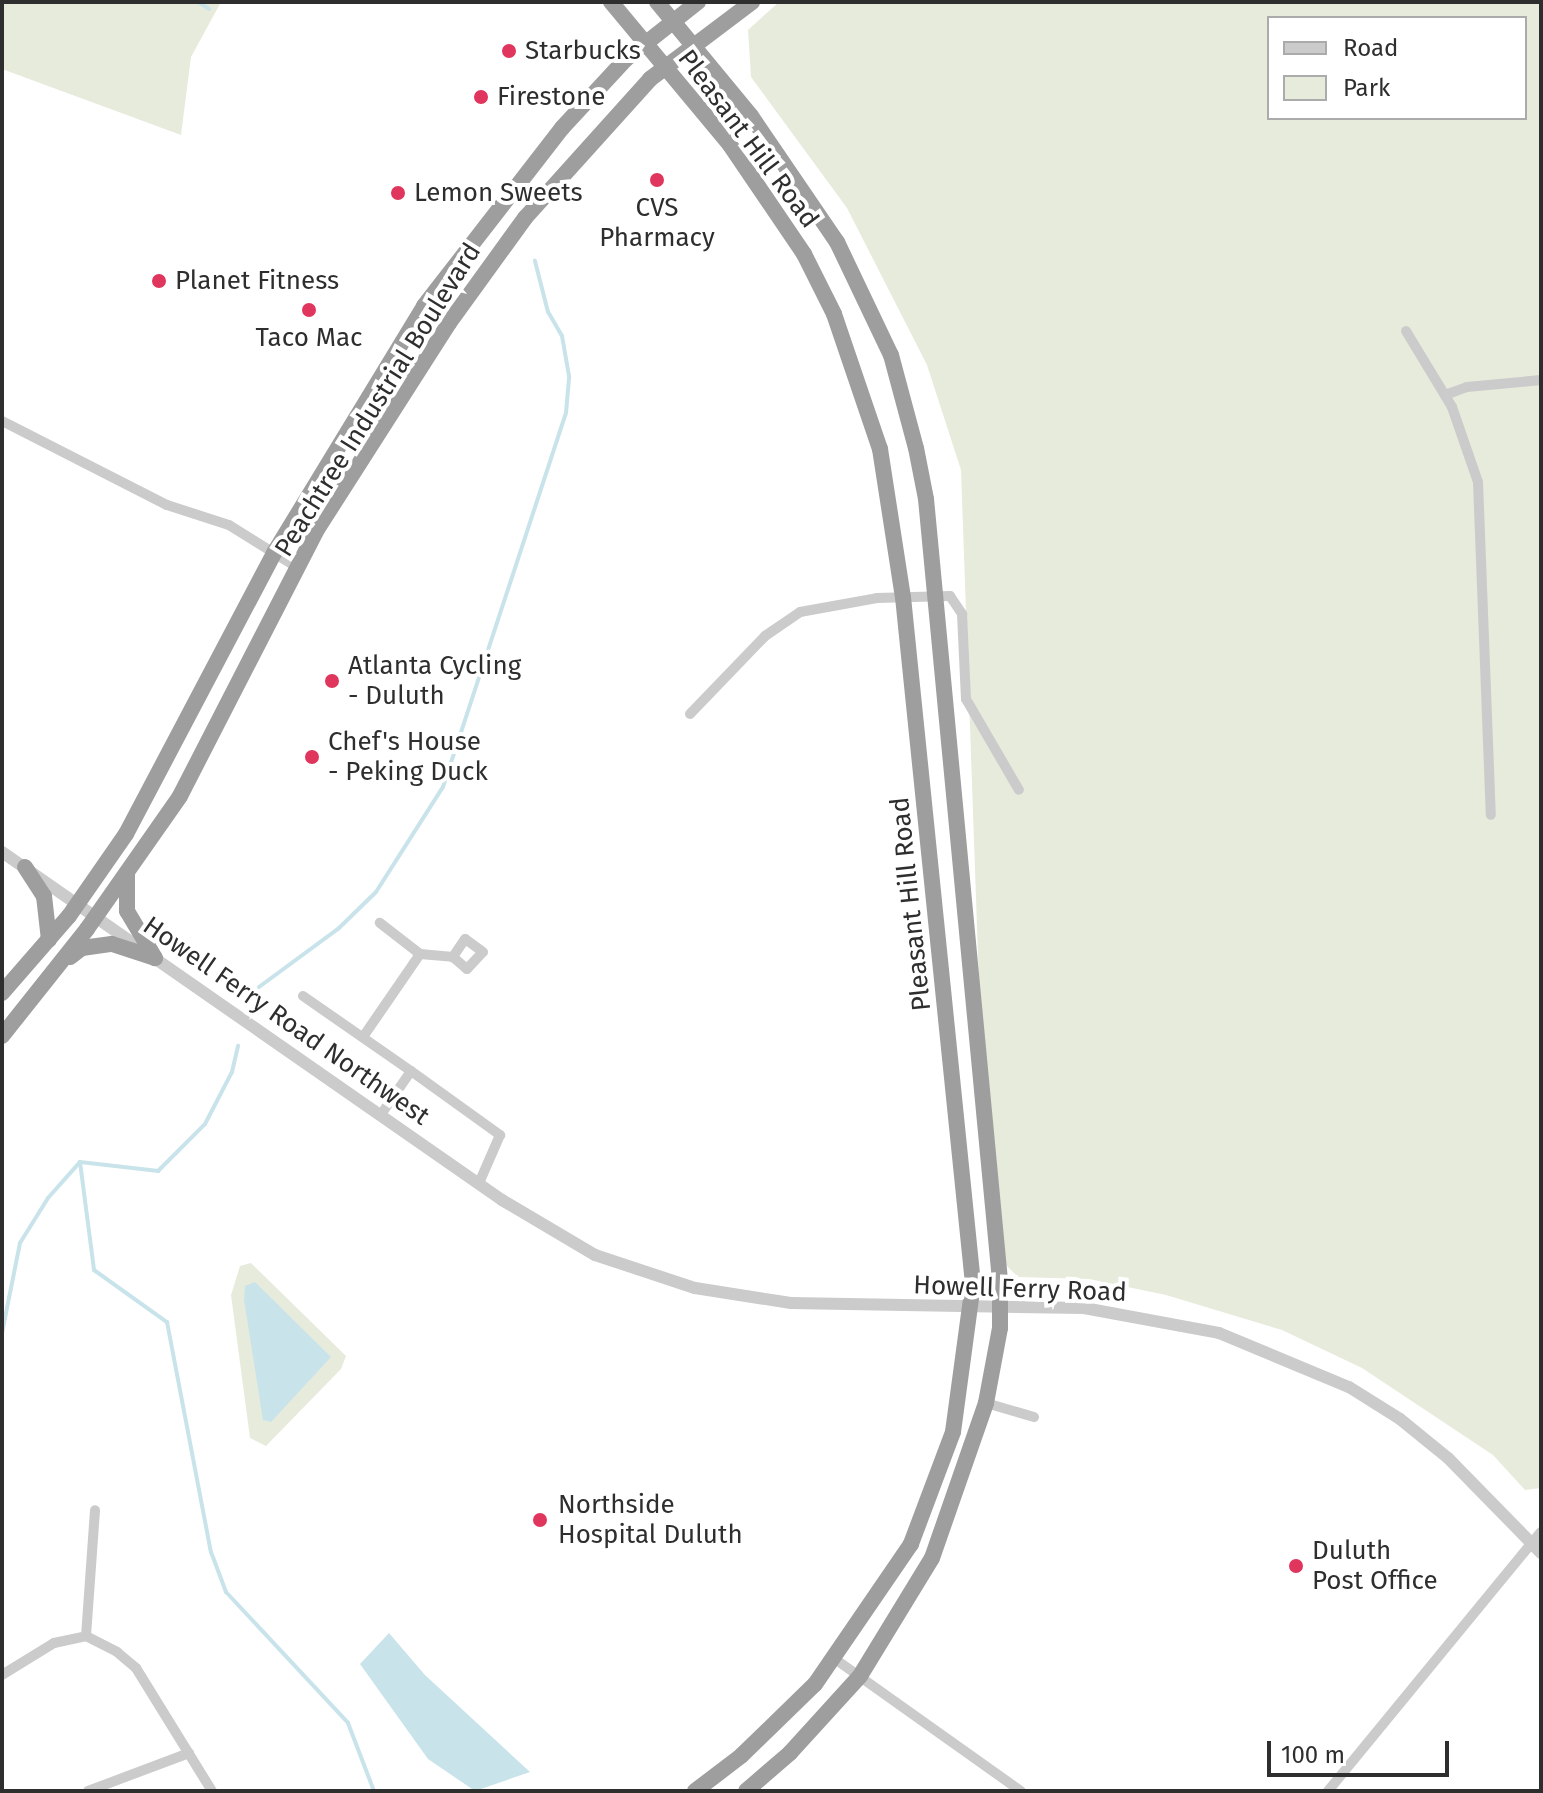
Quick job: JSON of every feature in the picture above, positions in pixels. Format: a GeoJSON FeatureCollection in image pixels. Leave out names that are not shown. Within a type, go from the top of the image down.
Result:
{"type":"FeatureCollection","features":[{"type":"Feature","properties":{"kind":"highway","name":"Pleasant Hill Road"},"geometry":{"type":"LineString","coordinates":[[611,2],[768,197],[834,314],[880,449],[903,597],[973,1284],[953,1432],[929,1502],[891,1579],[835,1659],[783,1717],[695,1791]]}},
{"type":"Feature","properties":{"kind":"highway","name":"Pleasant Hill Road"},"geometry":{"type":"LineString","coordinates":[[657,2],[695,46],[806,190],[837,242],[891,355],[926,499],[1000,1308],[986,1403],[932,1558],[860,1676],[790,1753],[746,1791]]}},
{"type":"Feature","properties":{"kind":"highway","name":"Peachtree Industrial Boulevard"},"geometry":{"type":"LineString","coordinates":[[2,993],[78,902],[162,772],[274,553],[453,265],[562,128],[645,43],[698,2]]}},
{"type":"Feature","properties":{"kind":"highway","name":"Peachtree Industrial Boulevard"},"geometry":{"type":"LineString","coordinates":[[2,1036],[97,915],[180,796],[298,568],[410,383],[516,229],[582,150],[665,68],[752,2]]}},
{"type":"Feature","properties":{"kind":"highway"},"geometry":{"type":"LineString","coordinates":[[25,867],[44,896],[49,940]]}},
{"type":"Feature","properties":{"kind":"highway"},"geometry":{"type":"LineString","coordinates":[[127,874],[127,911],[155,958]]}},
{"type":"Feature","properties":{"kind":"highway"},"geometry":{"type":"LineString","coordinates":[[61,963],[97,944],[155,958]]}},
{"type":"Feature","properties":{"kind":"street"},"geometry":{"type":"LineString","coordinates":[[1406,331],[1445,395],[1466,438],[1478,482],[1491,815]]}},
{"type":"Feature","properties":{"kind":"street"},"geometry":{"type":"LineString","coordinates":[[1445,395],[1467,387],[1541,380]]}},
{"type":"Feature","properties":{"kind":"street"},"geometry":{"type":"LineString","coordinates":[[2,421],[167,505],[229,525],[298,568]]}},
{"type":"Feature","properties":{"kind":"street"},"geometry":{"type":"LineString","coordinates":[[690,714],[765,636],[800,612],[935,595],[957,601],[966,699],[1019,790]]}},
{"type":"Feature","properties":{"kind":"street","name":"Howell Ferry Road Northwest"},"geometry":{"type":"LineString","coordinates":[[2,852],[382,1113],[543,1228]]}},
{"type":"Feature","properties":{"kind":"street"},"geometry":{"type":"LineString","coordinates":[[380,923],[420,954],[453,957]]}},
{"type":"Feature","properties":{"kind":"street"},"geometry":{"type":"LineString","coordinates":[[363,1037],[420,954]]}},
{"type":"Feature","properties":{"kind":"street"},"geometry":{"type":"LineString","coordinates":[[303,996],[500,1135],[479,1183]]}},
{"type":"Feature","properties":{"kind":"street"},"geometry":{"type":"LineString","coordinates":[[382,1113],[411,1071]]}},
{"type":"Feature","properties":{"kind":"street","name":"Howell Ferry Road"},"geometry":{"type":"LineString","coordinates":[[543,1228],[595,1255],[710,1291],[791,1303],[1084,1308],[1219,1333],[1335,1381],[1400,1419],[1448,1458],[1537,1548]]}},
{"type":"Feature","properties":{"kind":"street"},"geometry":{"type":"LineString","coordinates":[[986,1403],[1034,1417]]}},
{"type":"Feature","properties":{"kind":"street"},"geometry":{"type":"LineString","coordinates":[[86,1636],[95,1510]]}},
{"type":"Feature","properties":{"kind":"street"},"geometry":{"type":"LineString","coordinates":[[1328,1791],[1537,1548],[1541,1532]]}},
{"type":"Feature","properties":{"kind":"street"},"geometry":{"type":"LineString","coordinates":[[2,1675],[54,1643],[86,1636],[136,1668],[212,1791]]}},
{"type":"Feature","properties":{"kind":"street"},"geometry":{"type":"LineString","coordinates":[[835,1659],[1021,1791]]}},
{"type":"Feature","properties":{"kind":"street"},"geometry":{"type":"LineString","coordinates":[[88,1791],[189,1753]]}},
{"type":"Feature","properties":{"kind":"green space"},"geometry":{"type":"Polygon","coordinates":[[[2,2],[221,2],[191,57],[181,135],[2,69],[2,2]]]}},
{"type":"Feature","properties":{"kind":"green space"},"geometry":{"type":"Polygon","coordinates":[[[779,2],[1541,2],[1541,1488],[1525,1490],[1493,1455],[1362,1368],[1282,1330],[1166,1295],[1089,1279],[1018,1277],[1006,1265],[980,1012],[961,470],[927,365],[847,208],[751,77],[748,30],[779,2]]]}},
{"type":"Feature","properties":{"kind":"green space"},"geometry":{"type":"Polygon","coordinates":[[[251,1263],[346,1356],[341,1369],[266,1446],[250,1438],[231,1295],[240,1266],[251,1263]]]}},
{"type":"Feature","properties":{"kind":"water"},"geometry":{"type":"Polygon","coordinates":[[[255,1282],[331,1357],[271,1422],[263,1420],[244,1300],[245,1286],[255,1282]]]}},
{"type":"Feature","properties":{"kind":"water"},"geometry":{"type":"Polygon","coordinates":[[[389,1633],[425,1675],[530,1772],[475,1791],[428,1759],[360,1664],[389,1633]]]}},
{"type":"Feature","properties":{"kind":"waterway"},"geometry":{"type":"LineString","coordinates":[[198,2],[209,9]]}},
{"type":"Feature","properties":{"kind":"waterway"},"geometry":{"type":"LineString","coordinates":[[259,987],[338,929],[376,892],[443,787],[566,413],[569,376],[562,336],[548,312],[535,261]]}},
{"type":"Feature","properties":{"kind":"waterway"},"geometry":{"type":"LineString","coordinates":[[80,1162],[158,1171],[205,1124],[232,1072],[238,1046]]}},
{"type":"Feature","properties":{"kind":"waterway"},"geometry":{"type":"LineString","coordinates":[[80,1162],[94,1270],[167,1322],[211,1552],[226,1592],[348,1723],[374,1791]]}},
{"type":"Feature","properties":{"kind":"waterway"},"geometry":{"type":"LineString","coordinates":[[2,1333],[20,1243],[48,1198],[80,1162]]}},
{"type":"Feature","properties":{"kind":"place","name":"Starbucks"},"geometry":{"type":"Point","coordinates":[509,51]}},
{"type":"Feature","properties":{"kind":"place","name":"Firestone"},"geometry":{"type":"Point","coordinates":[481,97]}},
{"type":"Feature","properties":{"kind":"place","name":"CVS Pharmacy"},"geometry":{"type":"Point","coordinates":[657,180]}},
{"type":"Feature","properties":{"kind":"place","name":"Lemon Sweets"},"geometry":{"type":"Point","coordinates":[398,193]}},
{"type":"Feature","properties":{"kind":"place","name":"Planet Fitness"},"geometry":{"type":"Point","coordinates":[159,281]}},
{"type":"Feature","properties":{"kind":"place","name":"Taco Mac"},"geometry":{"type":"Point","coordinates":[309,310]}},
{"type":"Feature","properties":{"kind":"place","name":"Atlanta Cycling - Duluth"},"geometry":{"type":"Point","coordinates":[332,681]}},
{"type":"Feature","properties":{"kind":"place","name":"Chef's House - Peking Duck"},"geometry":{"type":"Point","coordinates":[312,757]}},
{"type":"Feature","properties":{"kind":"place","name":"Northside Hospital Duluth"},"geometry":{"type":"Point","coordinates":[540,1520]}},
{"type":"Feature","properties":{"kind":"place","name":"Duluth Post Office"},"geometry":{"type":"Point","coordinates":[1296,1566]}}]}
